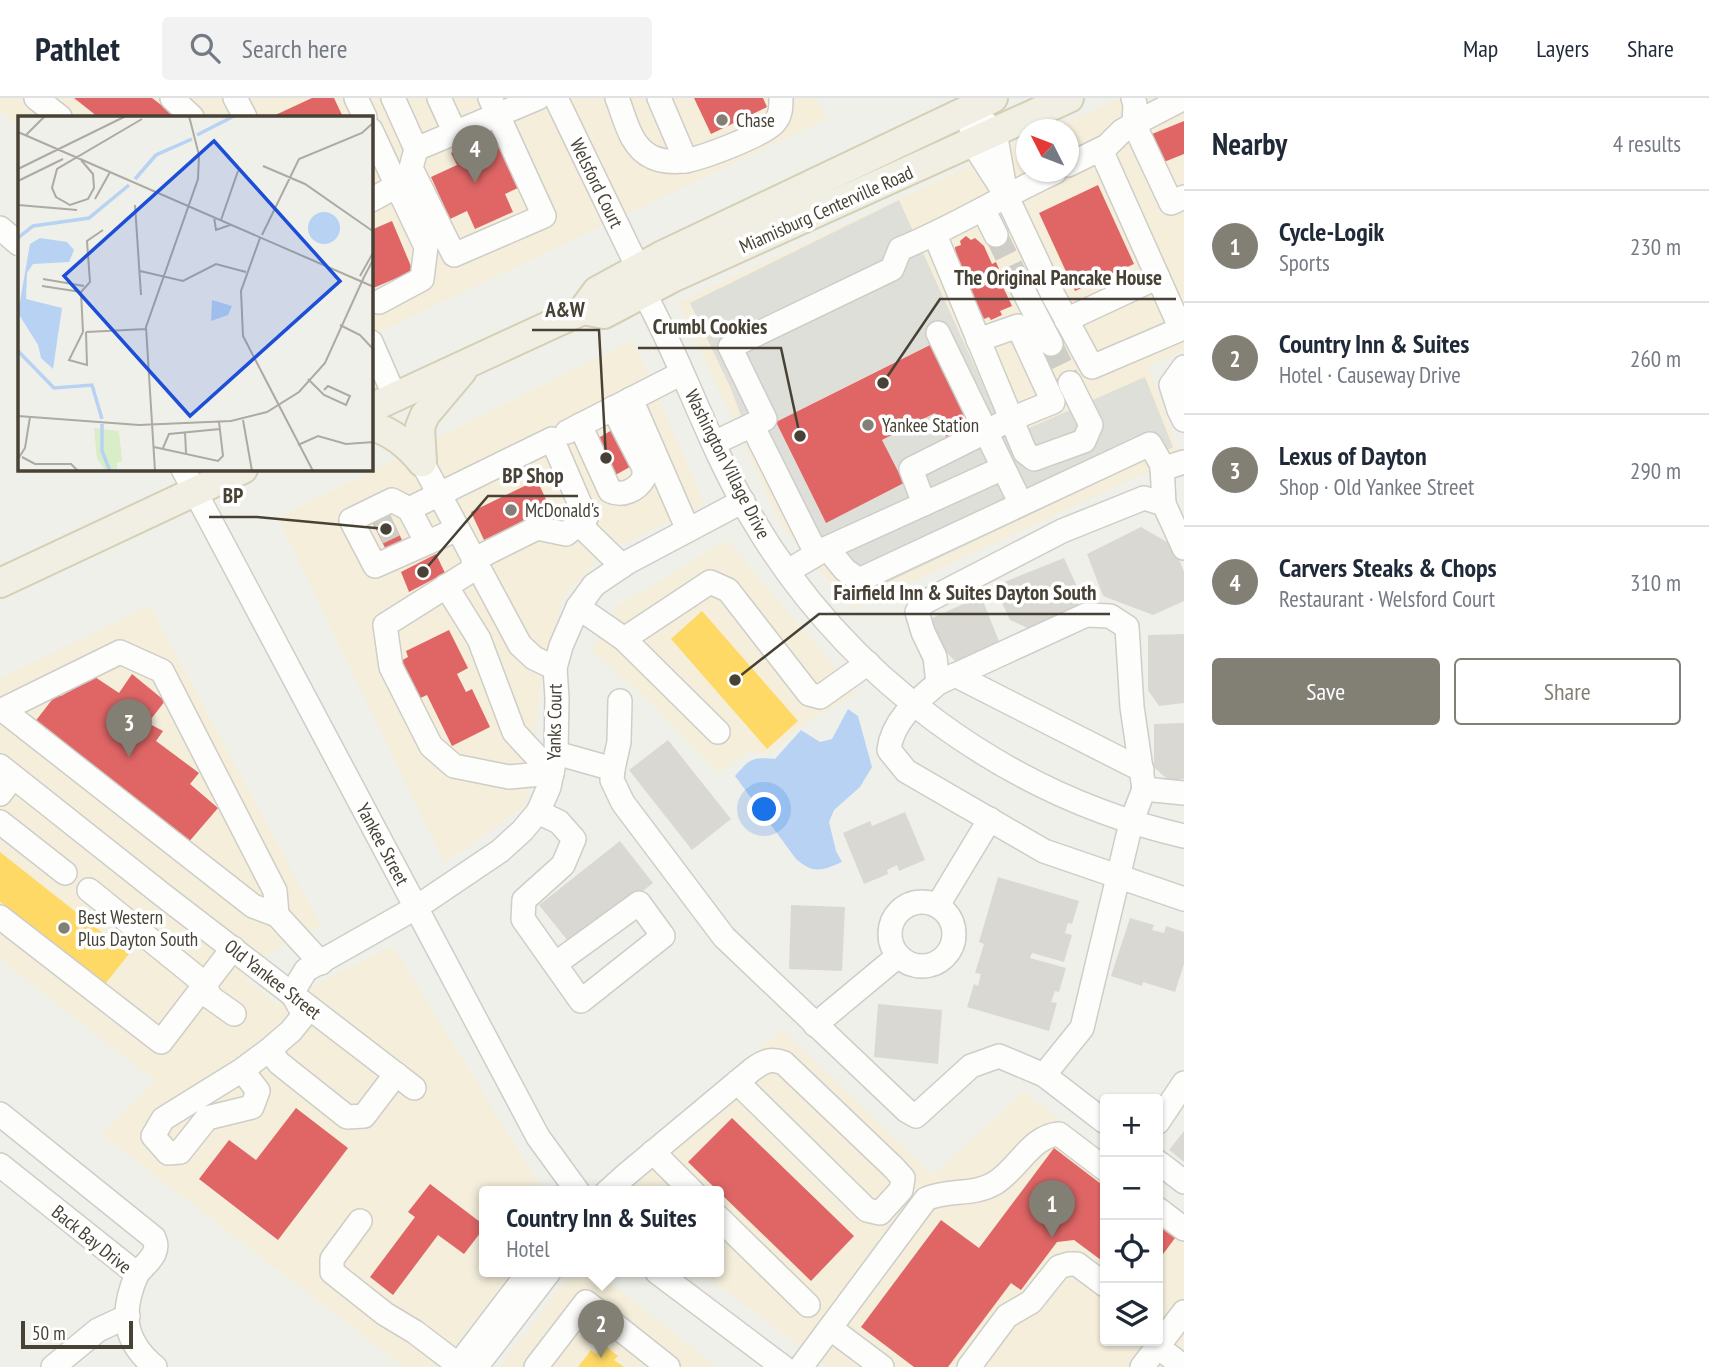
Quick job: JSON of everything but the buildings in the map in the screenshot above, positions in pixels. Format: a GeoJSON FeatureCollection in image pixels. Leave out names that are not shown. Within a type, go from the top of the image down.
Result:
{"type":"FeatureCollection","features":[{"type":"Feature","properties":{"kind":"main road","name":"Miamisburg Centerville Road"},"geometry":{"type":"LineString","coordinates":[[383,403],[586,310],[604,314],[641,281],[672,278],[1069,98]]}},
{"type":"Feature","properties":{"kind":"main road","name":"Miamisburg Centerville Road"},"geometry":{"type":"LineString","coordinates":[[641,281],[643,285],[652,276],[668,269],[683,245],[982,103]]}},
{"type":"Feature","properties":{"kind":"main road"},"geometry":{"type":"LineString","coordinates":[[422,462],[420,427],[425,415],[467,363]]}},
{"type":"Feature","properties":{"kind":"main road"},"geometry":{"type":"LineString","coordinates":[[373,426],[390,432],[408,445],[422,462]]}},
{"type":"Feature","properties":{"kind":"main road"},"geometry":{"type":"LineString","coordinates":[[0,583],[188,481],[234,471]]}},
{"type":"Feature","properties":{"kind":"street"},"geometry":{"type":"LineString","coordinates":[[36,98],[59,116]]}},
{"type":"Feature","properties":{"kind":"street"},"geometry":{"type":"LineString","coordinates":[[173,98],[191,116]]}},
{"type":"Feature","properties":{"kind":"street"},"geometry":{"type":"LineString","coordinates":[[356,98],[365,116]]}},
{"type":"Feature","properties":{"kind":"street"},"geometry":{"type":"LineString","coordinates":[[393,98],[416,149],[411,168],[454,255],[544,216],[494,107]]}},
{"type":"Feature","properties":{"kind":"street"},"geometry":{"type":"LineString","coordinates":[[439,98],[455,133]]}},
{"type":"Feature","properties":{"kind":"street"},"geometry":{"type":"LineString","coordinates":[[416,149],[455,133],[494,107],[538,98]]}},
{"type":"Feature","properties":{"kind":"street","name":"Welsford Court"},"geometry":{"type":"LineString","coordinates":[[556,98],[641,281]]}},
{"type":"Feature","properties":{"kind":"street"},"geometry":{"type":"LineString","coordinates":[[617,98],[634,140],[652,157],[667,162],[686,160],[760,134],[776,122],[781,98]]}},
{"type":"Feature","properties":{"kind":"street"},"geometry":{"type":"LineString","coordinates":[[659,98],[686,160]]}},
{"type":"Feature","properties":{"kind":"street"},"geometry":{"type":"LineString","coordinates":[[1133,98],[1134,124],[1171,203],[1184,197]]}},
{"type":"Feature","properties":{"kind":"street"},"geometry":{"type":"LineString","coordinates":[[1079,160],[1101,150],[1134,124],[1184,98]]}},
{"type":"Feature","properties":{"kind":"street"},"geometry":{"type":"LineString","coordinates":[[982,103],[989,171],[1006,195],[1053,295],[1092,366],[1183,331],[1101,150]]}},
{"type":"Feature","properties":{"kind":"street"},"geometry":{"type":"LineString","coordinates":[[373,134],[426,247],[422,279],[379,302]]}},
{"type":"Feature","properties":{"kind":"street"},"geometry":{"type":"LineString","coordinates":[[714,443],[765,419],[730,347],[892,269],[900,250],[1034,182]]}},
{"type":"Feature","properties":{"kind":"street"},"geometry":{"type":"LineString","coordinates":[[373,199],[397,186]]}},
{"type":"Feature","properties":{"kind":"street"},"geometry":{"type":"LineString","coordinates":[[983,209],[996,236]]}},
{"type":"Feature","properties":{"kind":"street"},"geometry":{"type":"LineString","coordinates":[[0,228],[18,243]]}},
{"type":"Feature","properties":{"kind":"street"},"geometry":{"type":"LineString","coordinates":[[934,235],[1025,452],[1034,459],[1084,441],[1091,425],[1070,383]]}},
{"type":"Feature","properties":{"kind":"street"},"geometry":{"type":"LineString","coordinates":[[1066,320],[1158,277]]}},
{"type":"Feature","properties":{"kind":"street","name":"Washington Village Drive"},"geometry":{"type":"LineString","coordinates":[[641,281],[714,443],[751,517],[788,571],[835,629],[868,663],[914,704],[952,732],[1033,783],[1072,802],[1184,836]]}},
{"type":"Feature","properties":{"kind":"street"},"geometry":{"type":"LineString","coordinates":[[1022,288],[1051,344]]}},
{"type":"Feature","properties":{"kind":"street"},"geometry":{"type":"LineString","coordinates":[[924,504],[911,469],[1011,419],[1053,402],[1018,326],[978,340]]}},
{"type":"Feature","properties":{"kind":"street"},"geometry":{"type":"LineString","coordinates":[[938,333],[1021,504]]}},
{"type":"Feature","properties":{"kind":"street"},"geometry":{"type":"LineString","coordinates":[[373,352],[383,403]]}},
{"type":"Feature","properties":{"kind":"street"},"geometry":{"type":"LineString","coordinates":[[1184,367],[1171,385],[1178,410],[1184,420]]}},
{"type":"Feature","properties":{"kind":"street"},"geometry":{"type":"LineString","coordinates":[[457,529],[375,566],[391,525],[439,494],[682,373]]}},
{"type":"Feature","properties":{"kind":"street"},"geometry":{"type":"LineString","coordinates":[[580,425],[610,491],[620,494],[634,489],[645,478],[644,468],[622,404]]}},
{"type":"Feature","properties":{"kind":"street"},"geometry":{"type":"LineString","coordinates":[[622,404],[688,530]]}},
{"type":"Feature","properties":{"kind":"street"},"geometry":{"type":"LineString","coordinates":[[752,425],[822,551],[859,580],[1150,444],[1173,466],[1164,504],[1184,548]]}},
{"type":"Feature","properties":{"kind":"street"},"geometry":{"type":"LineString","coordinates":[[552,439],[586,518],[566,534],[537,528],[475,564],[385,625],[391,667],[430,746],[454,766],[509,777],[554,763],[613,769]]}},
{"type":"Feature","properties":{"kind":"street"},"geometry":{"type":"LineString","coordinates":[[422,462],[520,645],[534,658],[555,668]]}},
{"type":"Feature","properties":{"kind":"street"},"geometry":{"type":"LineString","coordinates":[[788,571],[822,551],[1003,468]]}},
{"type":"Feature","properties":{"kind":"street","name":"Yankee Street"},"geometry":{"type":"LineString","coordinates":[[188,481],[538,1137],[574,1186]]}},
{"type":"Feature","properties":{"kind":"street"},"geometry":{"type":"LineString","coordinates":[[1164,504],[1144,498],[1062,531],[923,603],[917,612],[923,632],[946,679],[1143,779],[1184,793]]}},
{"type":"Feature","properties":{"kind":"street","name":"Yanks Court"},"geometry":{"type":"LineString","coordinates":[[292,993],[306,970],[417,907],[500,852],[538,812],[549,787],[554,763],[557,698],[555,668],[565,635],[578,607],[594,585],[622,566],[743,501]]}},
{"type":"Feature","properties":{"kind":"street"},"geometry":{"type":"LineString","coordinates":[[579,524],[622,566]]}},
{"type":"Feature","properties":{"kind":"street"},"geometry":{"type":"LineString","coordinates":[[391,525],[426,543]]}},
{"type":"Feature","properties":{"kind":"street"},"geometry":{"type":"LineString","coordinates":[[624,639],[710,582],[727,590],[809,694],[820,698],[868,663]]}},
{"type":"Feature","properties":{"kind":"street"},"geometry":{"type":"LineString","coordinates":[[446,586],[479,639],[514,732],[554,763]]}},
{"type":"Feature","properties":{"kind":"street"},"geometry":{"type":"LineString","coordinates":[[578,607],[624,639],[718,732]]}},
{"type":"Feature","properties":{"kind":"street"},"geometry":{"type":"LineString","coordinates":[[1044,1075],[1082,1028],[1118,877],[1131,822],[1143,779],[1132,707],[1127,627],[1110,616],[1086,615],[946,679],[914,704],[893,733],[889,750],[906,771],[1044,851],[1118,877],[1184,899]]}},
{"type":"Feature","properties":{"kind":"street"},"geometry":{"type":"LineString","coordinates":[[277,915],[275,891],[162,671],[120,652],[1,710],[253,906],[277,915],[321,963]]}},
{"type":"Feature","properties":{"kind":"street"},"geometry":{"type":"LineString","coordinates":[[620,701],[619,742],[612,780],[623,803],[723,937],[890,1095],[916,1116],[971,1066],[999,1056],[1044,1075],[1100,1118]]}},
{"type":"Feature","properties":{"kind":"street","name":"Old Yankee Street"},"geometry":{"type":"LineString","coordinates":[[4,779],[233,948],[405,1081],[364,1116],[347,1117],[279,1063],[269,1050]]}},
{"type":"Feature","properties":{"kind":"street"},"geometry":{"type":"LineString","coordinates":[[538,812],[559,822],[574,839],[564,864],[524,900],[523,919],[581,1001],[663,936],[639,903],[555,964]]}},
{"type":"Feature","properties":{"kind":"street"},"geometry":{"type":"LineString","coordinates":[[938,905],[990,819]]}},
{"type":"Feature","properties":{"kind":"street"},"geometry":{"type":"LineString","coordinates":[[0,822],[65,873]]}},
{"type":"Feature","properties":{"kind":"street"},"geometry":{"type":"LineString","coordinates":[[89,890],[205,985],[210,997],[234,1014]]}},
{"type":"Feature","properties":{"kind":"street"},"geometry":{"type":"LineString","coordinates":[[925,902],[938,905],[951,918],[955,931],[951,951],[940,962],[928,967],[917,967],[898,956],[890,936],[895,916],[906,906],[925,902]]}},
{"type":"Feature","properties":{"kind":"street"},"geometry":{"type":"LineString","coordinates":[[0,917],[161,1042],[233,948]]}},
{"type":"Feature","properties":{"kind":"street"},"geometry":{"type":"LineString","coordinates":[[815,1025],[898,956]]}},
{"type":"Feature","properties":{"kind":"street"},"geometry":{"type":"LineString","coordinates":[[242,1070],[258,1091],[252,1107],[201,1109],[242,1070],[291,1031],[304,1015],[292,993]]}},
{"type":"Feature","properties":{"kind":"street"},"geometry":{"type":"LineString","coordinates":[[614,1186],[737,1082],[764,1061],[774,1059],[784,1063],[893,1167],[903,1178],[901,1190],[880,1213],[867,1210],[737,1082]]}},
{"type":"Feature","properties":{"kind":"street"},"geometry":{"type":"LineString","coordinates":[[1163,1114],[1184,1083]]}},
{"type":"Feature","properties":{"kind":"street"},"geometry":{"type":"LineString","coordinates":[[0,1114],[153,1238],[157,1244],[156,1252],[138,1274]]}},
{"type":"Feature","properties":{"kind":"street"},"geometry":{"type":"LineString","coordinates":[[801,1367],[926,1199],[939,1193],[974,1191],[995,1183],[1020,1162],[1035,1143],[1047,1135],[1059,1134],[1100,1165]]}},
{"type":"Feature","properties":{"kind":"street"},"geometry":{"type":"LineString","coordinates":[[653,1152],[687,1186]]}},
{"type":"Feature","properties":{"kind":"street","name":"Back Bay Drive"},"geometry":{"type":"LineString","coordinates":[[0,1165],[138,1274],[128,1296],[128,1329],[142,1363]]}},
{"type":"Feature","properties":{"kind":"street"},"geometry":{"type":"LineString","coordinates":[[1163,1166],[1184,1182]]}},
{"type":"Feature","properties":{"kind":"street"},"geometry":{"type":"LineString","coordinates":[[1163,1213],[1184,1229]]}},
{"type":"Feature","properties":{"kind":"street"},"geometry":{"type":"LineString","coordinates":[[360,1221],[332,1259],[332,1272],[385,1314],[463,1366]]}},
{"type":"Feature","properties":{"kind":"street"},"geometry":{"type":"LineString","coordinates":[[724,1223],[808,1305]]}},
{"type":"Feature","properties":{"kind":"street"},"geometry":{"type":"LineString","coordinates":[[969,1367],[1007,1316],[1031,1302],[1059,1267],[1077,1264],[1102,1283]]}},
{"type":"Feature","properties":{"kind":"street"},"geometry":{"type":"LineString","coordinates":[[463,1366],[525,1277]]}},
{"type":"Feature","properties":{"kind":"street"},"geometry":{"type":"LineString","coordinates":[[463,1366],[544,1277]]}},
{"type":"Feature","properties":{"kind":"street"},"geometry":{"type":"LineString","coordinates":[[664,1277],[783,1367]]}},
{"type":"Feature","properties":{"kind":"street"},"geometry":{"type":"LineString","coordinates":[[536,1367],[586,1303],[662,1365]]}},
{"type":"Feature","properties":{"kind":"street"},"geometry":{"type":"LineString","coordinates":[[1163,1333],[1184,1312]]}},
{"type":"Feature","properties":{"kind":"street"},"geometry":{"type":"LineString","coordinates":[[53,1367],[98,1329],[128,1316]]}},
{"type":"Feature","properties":{"kind":"street"},"geometry":{"type":"LineString","coordinates":[[830,1328],[881,1367]]}},
{"type":"Feature","properties":{"kind":"street"},"geometry":{"type":"LineString","coordinates":[[1163,1336],[1184,1367]]}},
{"type":"Feature","properties":{"kind":"street"},"geometry":{"type":"LineString","coordinates":[[1142,1367],[1155,1346]]}},
{"type":"Feature","properties":{"kind":"shaded area"},"geometry":{"type":"Polygon","coordinates":[[[0,98],[817,98],[827,119],[373,335],[373,116],[18,116],[18,126],[0,112],[0,98]]]}},
{"type":"Feature","properties":{"kind":"shaded area"},"geometry":{"type":"Polygon","coordinates":[[[1121,98],[1184,98],[1184,350],[1148,366],[1181,456],[854,609],[782,527],[678,302],[1016,145],[1016,182],[1079,182],[1079,119],[1073,119],[1121,98]]]}},
{"type":"Feature","properties":{"kind":"shaded area"},"geometry":{"type":"Polygon","coordinates":[[[899,200],[995,411],[1011,436],[1145,377],[1173,447],[863,594],[853,588],[753,448],[731,389],[690,303],[899,200]],[[935,342],[776,422],[826,522],[903,484],[882,440],[935,413],[935,342]]]}},
{"type":"Feature","properties":{"kind":"shaded area"},"geometry":{"type":"Polygon","coordinates":[[[633,340],[705,504],[603,554],[563,598],[542,679],[525,807],[444,863],[278,518],[633,340]]]}},
{"type":"Feature","properties":{"kind":"shaded area"},"geometry":{"type":"Polygon","coordinates":[[[727,540],[857,693],[803,725],[770,754],[749,752],[719,774],[647,700],[591,650],[617,606],[727,540]]]}},
{"type":"Feature","properties":{"kind":"shaded area"},"geometry":{"type":"Polygon","coordinates":[[[150,606],[321,925],[269,954],[246,978],[276,1004],[393,946],[540,1186],[479,1186],[479,1277],[508,1277],[439,1367],[404,1367],[101,1134],[155,1081],[0,959],[0,678],[150,606]]]}},
{"type":"Feature","properties":{"kind":"shaded area"},"geometry":{"type":"Polygon","coordinates":[[[782,1030],[933,1175],[1024,1091],[1100,1152],[1100,1346],[1163,1346],[1163,1201],[1184,1217],[1183,1367],[826,1367],[708,1277],[724,1277],[724,1186],[617,1186],[609,1176],[782,1030]]]}},
{"type":"Feature","properties":{"kind":"shaded area"},"geometry":{"type":"Polygon","coordinates":[[[568,1277],[603,1277],[717,1367],[499,1367],[568,1277]]]}},
{"type":"Feature","properties":{"kind":"water"},"geometry":{"type":"Polygon","coordinates":[[[848,709],[858,716],[872,767],[860,787],[834,810],[829,822],[836,851],[842,862],[823,869],[813,869],[796,859],[735,776],[752,760],[775,759],[801,730],[820,742],[832,739],[848,709]]]}},
{"type":"Feature","properties":{"kind":"tunnel"},"geometry":{"type":"LineString","coordinates":[[996,235],[1022,288]]}},
{"type":"Feature","properties":{"kind":"tunnel"},"geometry":{"type":"LineString","coordinates":[[1051,344],[1070,383]]}},
{"type":"Feature","properties":{"kind":"tunnel"},"geometry":{"type":"LineString","coordinates":[[378,533],[395,525]]}},
{"type":"Feature","properties":{"kind":"place","name":"Chase"},"geometry":{"type":"Point","coordinates":[722,120]}},
{"type":"Feature","properties":{"kind":"place","name":"Carvers Steaks & Chops"},"geometry":{"type":"Point","coordinates":[475,183]}},
{"type":"Feature","properties":{"kind":"place","name":"The Original Pancake House"},"geometry":{"type":"Point","coordinates":[883,383]}},
{"type":"Feature","properties":{"kind":"place","name":"Yankee Station"},"geometry":{"type":"Point","coordinates":[868,425]}},
{"type":"Feature","properties":{"kind":"place","name":"Crumbl Cookies"},"geometry":{"type":"Point","coordinates":[800,436]}},
{"type":"Feature","properties":{"kind":"place","name":"A&W"},"geometry":{"type":"Point","coordinates":[606,458]}},
{"type":"Feature","properties":{"kind":"place","name":"McDonald's"},"geometry":{"type":"Point","coordinates":[511,510]}},
{"type":"Feature","properties":{"kind":"place","name":"BP"},"geometry":{"type":"Point","coordinates":[386,529]}},
{"type":"Feature","properties":{"kind":"place","name":"BP Shop"},"geometry":{"type":"Point","coordinates":[423,572]}},
{"type":"Feature","properties":{"kind":"place","name":"Fairfield Inn & Suites Dayton South"},"geometry":{"type":"Point","coordinates":[735,680]}},
{"type":"Feature","properties":{"kind":"place","name":"Lexus of Dayton"},"geometry":{"type":"Point","coordinates":[129,757]}},
{"type":"Feature","properties":{"kind":"place","name":"Best Western Plus Dayton South"},"geometry":{"type":"Point","coordinates":[64,928]}},
{"type":"Feature","properties":{"kind":"place","name":"Cycle-Logik"},"geometry":{"type":"Point","coordinates":[1052,1238]}},
{"type":"Feature","properties":{"kind":"place","name":"Country Inn & Suites"},"geometry":{"type":"Point","coordinates":[601,1358]}}]}
